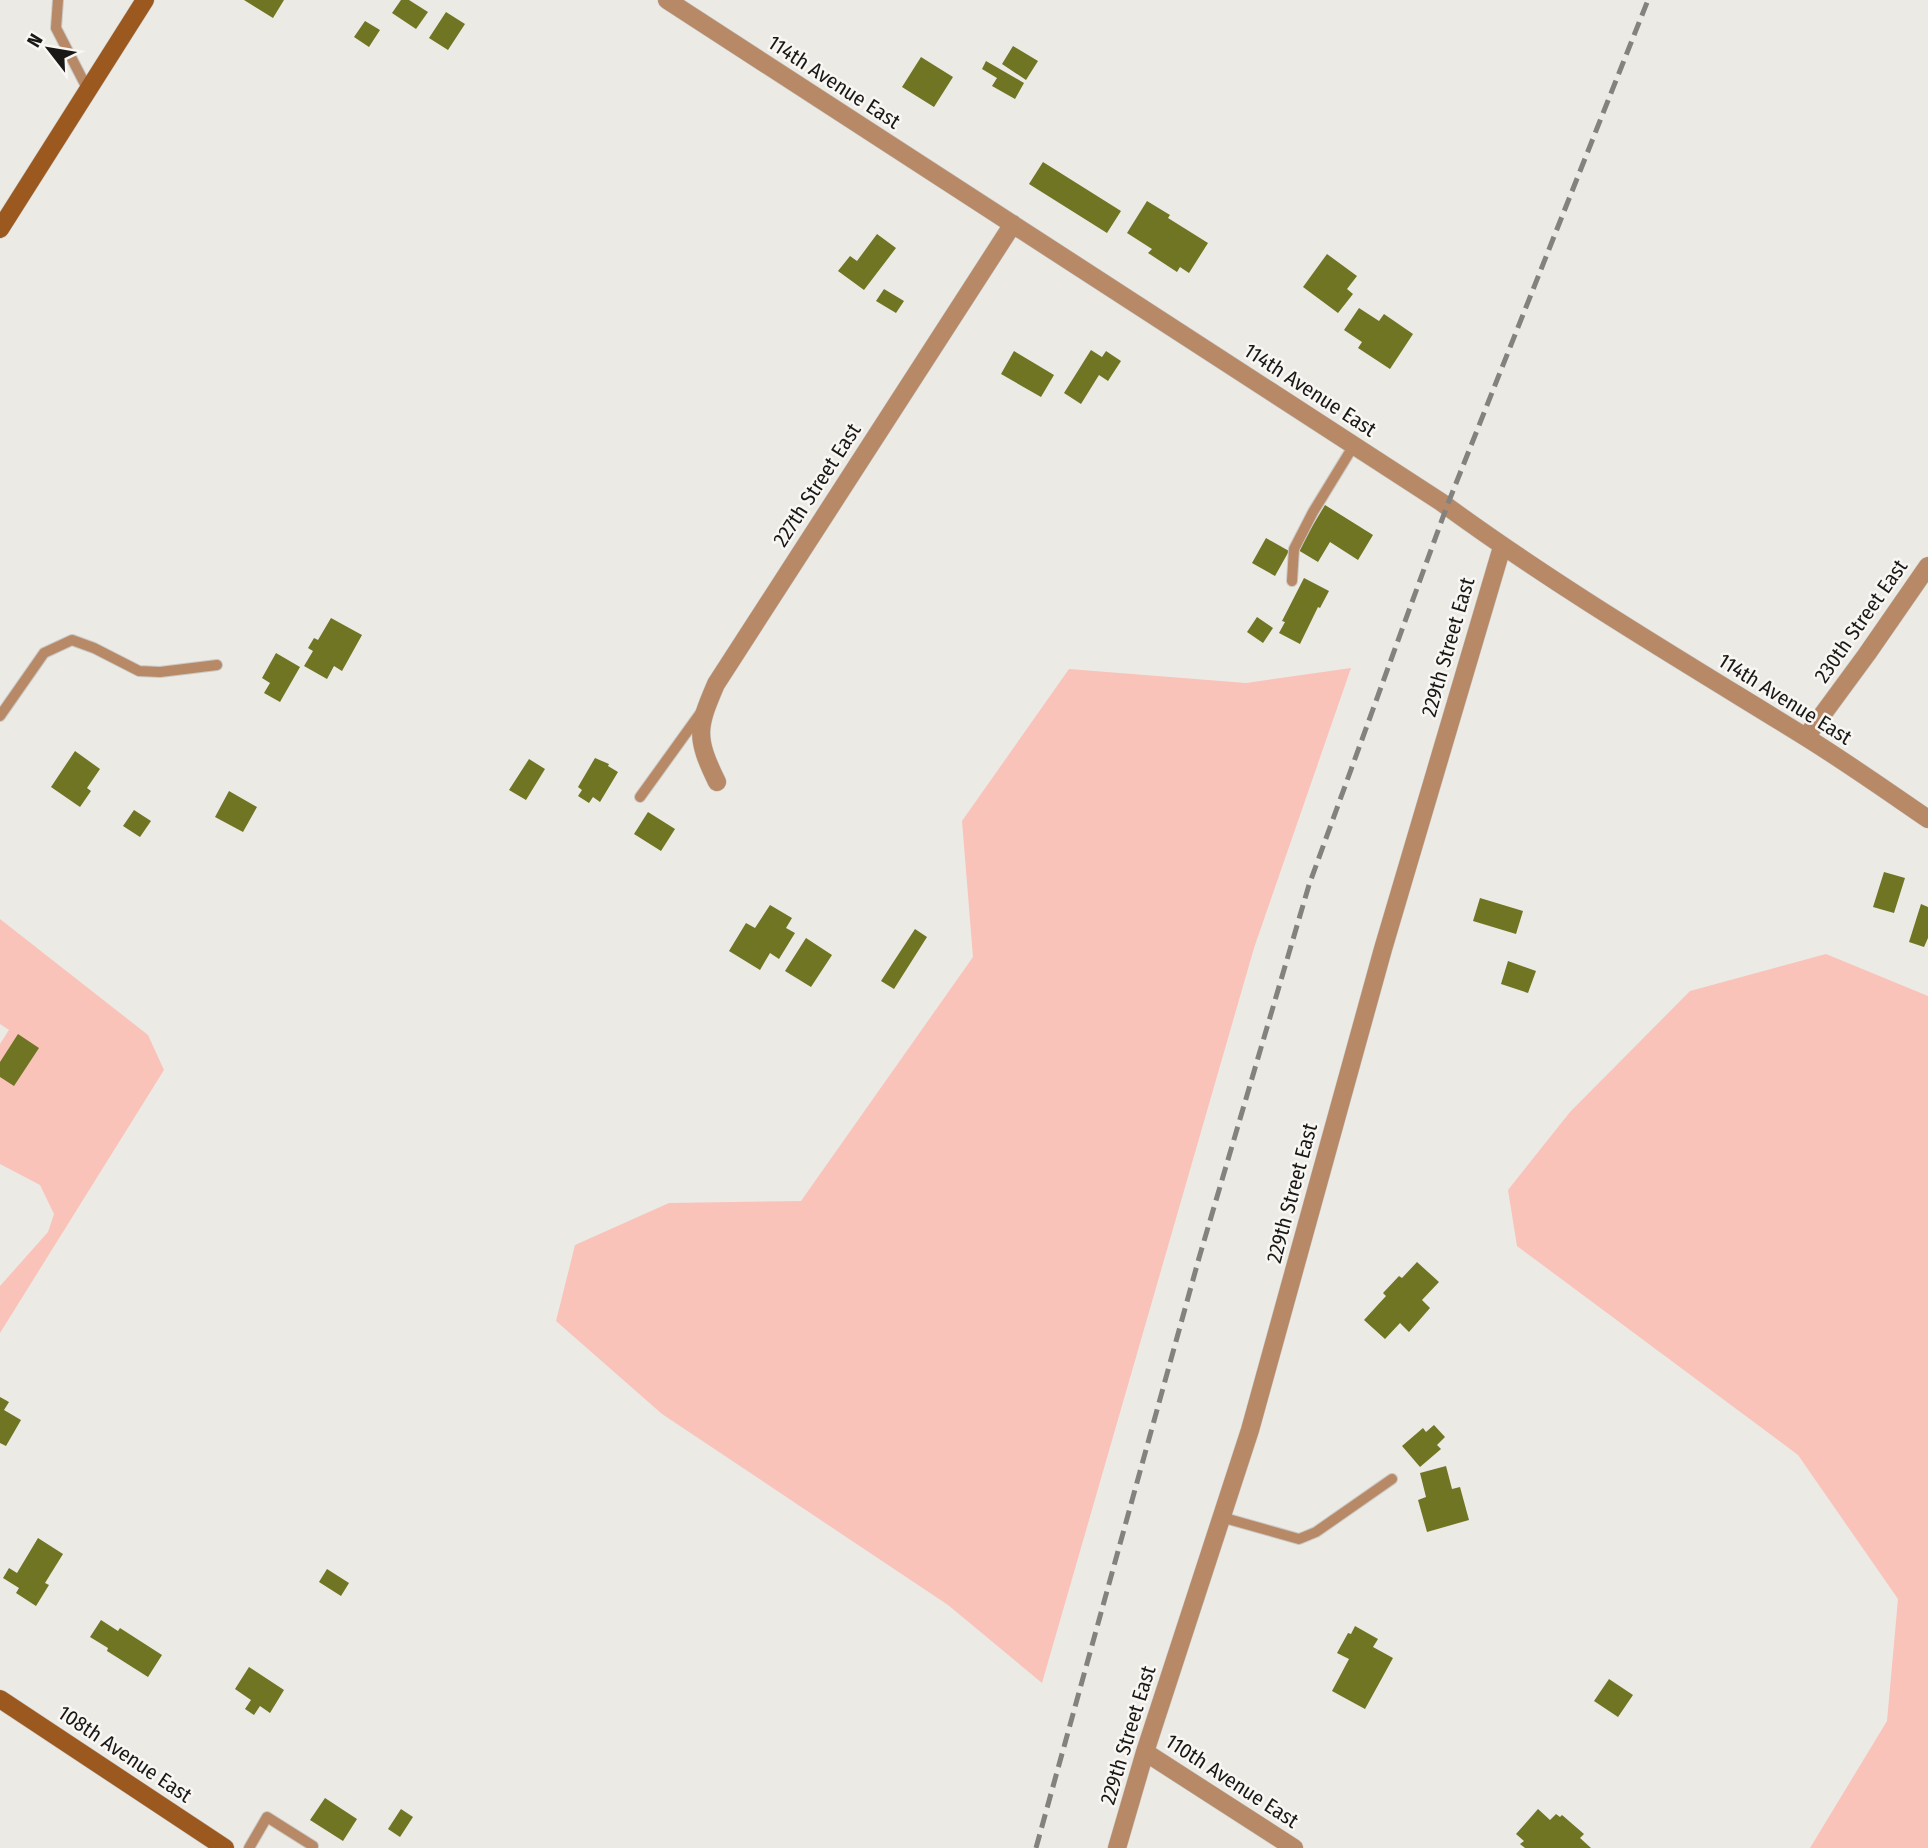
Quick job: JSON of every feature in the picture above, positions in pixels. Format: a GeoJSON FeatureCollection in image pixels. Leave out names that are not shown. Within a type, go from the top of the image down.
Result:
{"type":"FeatureCollection","features":[{"type":"Feature","properties":{"kind":"main road"},"geometry":{"type":"LineString","coordinates":[[0,229],[145,0]]}},
{"type":"Feature","properties":{"kind":"main road","name":"108th Avenue East"},"geometry":{"type":"LineString","coordinates":[[0,1699],[225,1848]]}},
{"type":"Feature","properties":{"kind":"street","name":"114th Avenue East"},"geometry":{"type":"LineString","coordinates":[[667,0],[1354,445],[1441,502],[1502,547],[1738,697],[1806,737],[1928,819]]}},
{"type":"Feature","properties":{"kind":"street","name":"227th Street East"},"geometry":{"type":"LineString","coordinates":[[717,782],[706,760],[700,725],[723,672],[1013,224]]}},
{"type":"Feature","properties":{"kind":"street","name":"229th Street East"},"geometry":{"type":"LineString","coordinates":[[1117,1848],[1145,1752],[1250,1430],[1383,949],[1502,547]]}},
{"type":"Feature","properties":{"kind":"street","name":"230th Street East"},"geometry":{"type":"LineString","coordinates":[[1806,737],[1928,566]]}},
{"type":"Feature","properties":{"kind":"street","name":"110th Avenue East"},"geometry":{"type":"LineString","coordinates":[[1145,1752],[1294,1848]]}},
{"type":"Feature","properties":{"kind":"lane"},"geometry":{"type":"LineString","coordinates":[[58,0],[56,28],[88,90]]}},
{"type":"Feature","properties":{"kind":"lane"},"geometry":{"type":"LineString","coordinates":[[1292,581],[1294,549],[1354,445]]}},
{"type":"Feature","properties":{"kind":"lane"},"geometry":{"type":"LineString","coordinates":[[0,716],[44,653],[72,640],[139,671],[160,672],[217,664]]}},
{"type":"Feature","properties":{"kind":"lane"},"geometry":{"type":"LineString","coordinates":[[640,797],[708,703]]}},
{"type":"Feature","properties":{"kind":"lane"},"geometry":{"type":"LineString","coordinates":[[1221,1517],[1299,1539],[1316,1532],[1392,1479]]}},
{"type":"Feature","properties":{"kind":"lane"},"geometry":{"type":"LineString","coordinates":[[248,1848],[267,1818],[313,1846]]}},
{"type":"Feature","properties":{"kind":"shaded area"},"geometry":{"type":"Polygon","coordinates":[[[1351,668],[1254,948],[1042,1683],[948,1605],[662,1414],[556,1321],[575,1245],[669,1203],[801,1201],[973,957],[962,821],[1069,669],[1246,683],[1351,668]]]}},
{"type":"Feature","properties":{"kind":"shaded area"},"geometry":{"type":"Polygon","coordinates":[[[0,919],[148,1035],[164,1070],[0,1333],[0,1286],[48,1232],[54,1214],[40,1185],[0,1164],[0,1044],[9,1030],[0,1024],[0,919]]]}},
{"type":"Feature","properties":{"kind":"shaded area"},"geometry":{"type":"Polygon","coordinates":[[[1826,954],[1928,996],[1928,1848],[1810,1848],[1887,1721],[1898,1599],[1798,1455],[1517,1246],[1508,1190],[1570,1112],[1690,991],[1826,954]]]}},
{"type":"Feature","properties":{"kind":"building"},"geometry":{"type":"Polygon","coordinates":[[[244,0],[284,0],[273,18],[244,0]]]}},
{"type":"Feature","properties":{"kind":"building"},"geometry":{"type":"Polygon","coordinates":[[[401,0],[409,0],[428,12],[416,29],[392,13],[401,0]]]}},
{"type":"Feature","properties":{"kind":"building"},"geometry":{"type":"Polygon","coordinates":[[[446,12],[465,24],[448,50],[429,38],[446,12]]]}},
{"type":"Feature","properties":{"kind":"building"},"geometry":{"type":"Polygon","coordinates":[[[365,21],[380,30],[369,47],[354,37],[365,21]]]}},
{"type":"Feature","properties":{"kind":"building"},"geometry":{"type":"Polygon","coordinates":[[[1013,46],[1038,61],[1026,80],[1002,64],[1013,46]]]}},
{"type":"Feature","properties":{"kind":"building"},"geometry":{"type":"Polygon","coordinates":[[[921,57],[953,77],[934,107],[902,87],[921,57]]]}},
{"type":"Feature","properties":{"kind":"building"},"geometry":{"type":"Polygon","coordinates":[[[986,61],[1024,83],[1015,99],[992,86],[997,78],[982,69],[986,61]]]}},
{"type":"Feature","properties":{"kind":"building"},"geometry":{"type":"Polygon","coordinates":[[[1043,162],[1121,211],[1107,233],[1029,184],[1043,162]]]}},
{"type":"Feature","properties":{"kind":"building"},"geometry":{"type":"Polygon","coordinates":[[[1147,201],[1208,243],[1189,273],[1180,267],[1177,272],[1148,253],[1152,249],[1127,233],[1147,201]]]}},
{"type":"Feature","properties":{"kind":"building"},"geometry":{"type":"Polygon","coordinates":[[[877,234],[896,248],[864,290],[838,271],[850,256],[857,261],[877,234]]]}},
{"type":"Feature","properties":{"kind":"building"},"geometry":{"type":"Polygon","coordinates":[[[1327,254],[1357,276],[1347,289],[1353,294],[1338,313],[1303,287],[1327,254]]]}},
{"type":"Feature","properties":{"kind":"building"},"geometry":{"type":"Polygon","coordinates":[[[884,289],[904,301],[896,313],[876,301],[884,289]]]}},
{"type":"Feature","properties":{"kind":"building"},"geometry":{"type":"Polygon","coordinates":[[[1359,308],[1379,321],[1384,314],[1413,334],[1390,369],[1358,348],[1362,342],[1344,330],[1359,308]]]}},
{"type":"Feature","properties":{"kind":"building"},"geometry":{"type":"Polygon","coordinates":[[[1091,350],[1102,357],[1106,351],[1121,361],[1108,381],[1099,375],[1081,404],[1064,393],[1091,350]]]}},
{"type":"Feature","properties":{"kind":"building"},"geometry":{"type":"Polygon","coordinates":[[[1014,351],[1054,375],[1041,397],[1001,374],[1014,351]]]}},
{"type":"Feature","properties":{"kind":"building"},"geometry":{"type":"Polygon","coordinates":[[[1325,505],[1373,535],[1358,560],[1330,542],[1318,562],[1298,550],[1325,505]]]}},
{"type":"Feature","properties":{"kind":"building"},"geometry":{"type":"Polygon","coordinates":[[[1266,538],[1289,551],[1275,576],[1252,563],[1266,538]]]}},
{"type":"Feature","properties":{"kind":"building"},"geometry":{"type":"Polygon","coordinates":[[[1304,578],[1329,591],[1300,644],[1279,633],[1285,622],[1282,621],[1304,578]]]}},
{"type":"Feature","properties":{"kind":"building"},"geometry":{"type":"Polygon","coordinates":[[[1257,617],[1273,628],[1263,643],[1247,632],[1257,617]]]}},
{"type":"Feature","properties":{"kind":"building"},"geometry":{"type":"Polygon","coordinates":[[[331,618],[362,635],[342,671],[334,666],[327,679],[304,666],[313,651],[308,648],[314,638],[318,640],[331,618]]]}},
{"type":"Feature","properties":{"kind":"building"},"geometry":{"type":"Polygon","coordinates":[[[276,653],[300,667],[280,702],[264,693],[270,683],[262,678],[276,653]]]}},
{"type":"Feature","properties":{"kind":"building"},"geometry":{"type":"Polygon","coordinates":[[[75,751],[100,769],[87,788],[91,791],[80,807],[51,787],[75,751]]]}},
{"type":"Feature","properties":{"kind":"building"},"geometry":{"type":"Polygon","coordinates":[[[595,758],[609,764],[608,766],[618,772],[600,802],[593,797],[589,803],[578,796],[582,790],[578,787],[595,758]]]}},
{"type":"Feature","properties":{"kind":"building"},"geometry":{"type":"Polygon","coordinates":[[[529,759],[545,769],[526,800],[509,790],[529,759]]]}},
{"type":"Feature","properties":{"kind":"building"},"geometry":{"type":"Polygon","coordinates":[[[229,791],[257,807],[243,832],[215,817],[229,791]]]}},
{"type":"Feature","properties":{"kind":"building"},"geometry":{"type":"Polygon","coordinates":[[[134,810],[151,821],[140,837],[123,826],[134,810]]]}},
{"type":"Feature","properties":{"kind":"building"},"geometry":{"type":"Polygon","coordinates":[[[648,812],[675,829],[661,851],[634,834],[648,812]]]}},
{"type":"Feature","properties":{"kind":"building"},"geometry":{"type":"Polygon","coordinates":[[[1884,872],[1905,878],[1894,913],[1873,907],[1884,872]]]}},
{"type":"Feature","properties":{"kind":"building"},"geometry":{"type":"Polygon","coordinates":[[[1480,898],[1523,911],[1516,934],[1473,921],[1480,898]]]}},
{"type":"Feature","properties":{"kind":"building"},"geometry":{"type":"Polygon","coordinates":[[[1921,904],[1928,907],[1928,938],[1924,947],[1909,942],[1921,904]]]}},
{"type":"Feature","properties":{"kind":"building"},"geometry":{"type":"Polygon","coordinates":[[[770,905],[792,918],[786,928],[795,933],[779,959],[770,953],[760,970],[729,951],[746,923],[755,928],[770,905]]]}},
{"type":"Feature","properties":{"kind":"building"},"geometry":{"type":"Polygon","coordinates":[[[915,929],[927,937],[894,989],[881,981],[915,929]]]}},
{"type":"Feature","properties":{"kind":"building"},"geometry":{"type":"Polygon","coordinates":[[[806,938],[832,955],[811,987],[785,971],[806,938]]]}},
{"type":"Feature","properties":{"kind":"building"},"geometry":{"type":"Polygon","coordinates":[[[1508,961],[1536,971],[1528,993],[1501,984],[1508,961]]]}},
{"type":"Feature","properties":{"kind":"building"},"geometry":{"type":"Polygon","coordinates":[[[18,1034],[39,1048],[14,1086],[0,1077],[0,1062],[18,1034]]]}},
{"type":"Feature","properties":{"kind":"building"},"geometry":{"type":"Polygon","coordinates":[[[1417,1262],[1439,1282],[1422,1300],[1430,1308],[1409,1332],[1400,1323],[1385,1339],[1364,1320],[1386,1296],[1383,1293],[1417,1262]]]}},
{"type":"Feature","properties":{"kind":"building"},"geometry":{"type":"Polygon","coordinates":[[[0,1397],[9,1402],[4,1410],[21,1420],[6,1446],[0,1443],[0,1397]]]}},
{"type":"Feature","properties":{"kind":"building"},"geometry":{"type":"Polygon","coordinates":[[[1434,1425],[1445,1437],[1437,1445],[1441,1449],[1420,1467],[1402,1446],[1423,1428],[1426,1432],[1434,1425]]]}},
{"type":"Feature","properties":{"kind":"building"},"geometry":{"type":"Polygon","coordinates":[[[1446,1466],[1452,1489],[1460,1487],[1469,1520],[1427,1532],[1418,1500],[1426,1497],[1420,1473],[1446,1466]]]}},
{"type":"Feature","properties":{"kind":"building"},"geometry":{"type":"Polygon","coordinates":[[[38,1538],[63,1554],[45,1583],[49,1585],[36,1606],[16,1593],[19,1588],[3,1578],[9,1568],[17,1573],[38,1538]]]}},
{"type":"Feature","properties":{"kind":"building"},"geometry":{"type":"Polygon","coordinates":[[[327,1569],[349,1583],[341,1596],[319,1582],[327,1569]]]}},
{"type":"Feature","properties":{"kind":"building"},"geometry":{"type":"Polygon","coordinates":[[[101,1620],[118,1631],[120,1628],[162,1655],[148,1677],[90,1637],[101,1620]]]}},
{"type":"Feature","properties":{"kind":"building"},"geometry":{"type":"Polygon","coordinates":[[[1355,1626],[1378,1639],[1373,1647],[1393,1658],[1365,1709],[1332,1691],[1349,1659],[1337,1653],[1355,1626]]]}},
{"type":"Feature","properties":{"kind":"building"},"geometry":{"type":"Polygon","coordinates":[[[249,1667],[284,1690],[270,1713],[260,1706],[254,1715],[245,1709],[251,1700],[235,1689],[249,1667]]]}},
{"type":"Feature","properties":{"kind":"building"},"geometry":{"type":"Polygon","coordinates":[[[1609,1679],[1633,1695],[1618,1717],[1594,1701],[1609,1679]]]}},
{"type":"Feature","properties":{"kind":"building"},"geometry":{"type":"Polygon","coordinates":[[[325,1798],[357,1819],[343,1841],[310,1820],[325,1798]]]}},
{"type":"Feature","properties":{"kind":"building"},"geometry":{"type":"Polygon","coordinates":[[[401,1809],[413,1817],[400,1837],[388,1829],[401,1809]]]}},
{"type":"Feature","properties":{"kind":"building"},"geometry":{"type":"Polygon","coordinates":[[[1538,1809],[1550,1820],[1556,1814],[1560,1817],[1562,1815],[1584,1834],[1580,1838],[1591,1848],[1525,1848],[1520,1844],[1524,1841],[1516,1834],[1538,1809]]]}},
{"type":"Feature","properties":{"kind":"railway"},"geometry":{"type":"LineString","coordinates":[[1036,1848],[1199,1258],[1309,885],[1447,506],[1648,0]]}}]}
